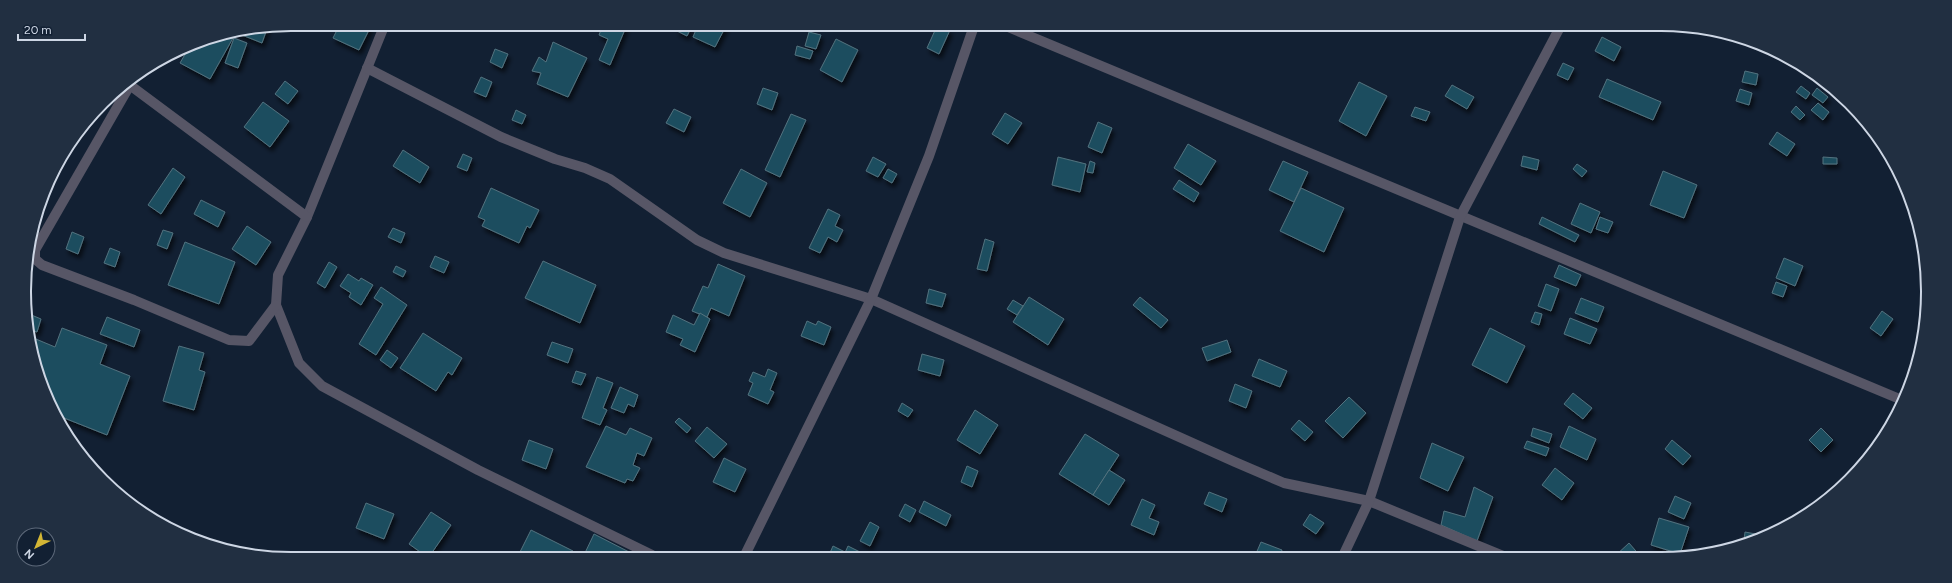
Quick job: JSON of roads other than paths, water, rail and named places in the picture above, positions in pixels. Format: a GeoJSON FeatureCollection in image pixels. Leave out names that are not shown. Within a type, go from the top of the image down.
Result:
{"type":"FeatureCollection","features":[{"type":"Feature","properties":{"kind":"street"},"geometry":{"type":"LineString","coordinates":[[382,31],[306,217],[278,275],[276,305],[299,363],[322,386],[478,470],[646,552]]}},
{"type":"Feature","properties":{"kind":"street"},"geometry":{"type":"LineString","coordinates":[[746,552],[871,299],[929,156],[972,31]]}},
{"type":"Feature","properties":{"kind":"street"},"geometry":{"type":"LineString","coordinates":[[1018,31],[1460,217],[1898,398]]}},
{"type":"Feature","properties":{"kind":"street"},"geometry":{"type":"LineString","coordinates":[[1346,552],[1369,501],[1460,217],[1557,31]]}},
{"type":"Feature","properties":{"kind":"street"},"geometry":{"type":"LineString","coordinates":[[367,68],[501,137],[554,159],[584,168],[610,179],[697,240],[724,253],[871,299],[1270,477],[1284,482],[1369,501],[1492,552]]}},
{"type":"Feature","properties":{"kind":"street"},"geometry":{"type":"LineString","coordinates":[[132,86],[306,217]]}},
{"type":"Feature","properties":{"kind":"street"},"geometry":{"type":"LineString","coordinates":[[124,92],[36,250],[35,259],[42,265],[134,300],[229,340],[249,342],[276,305]]}}]}
